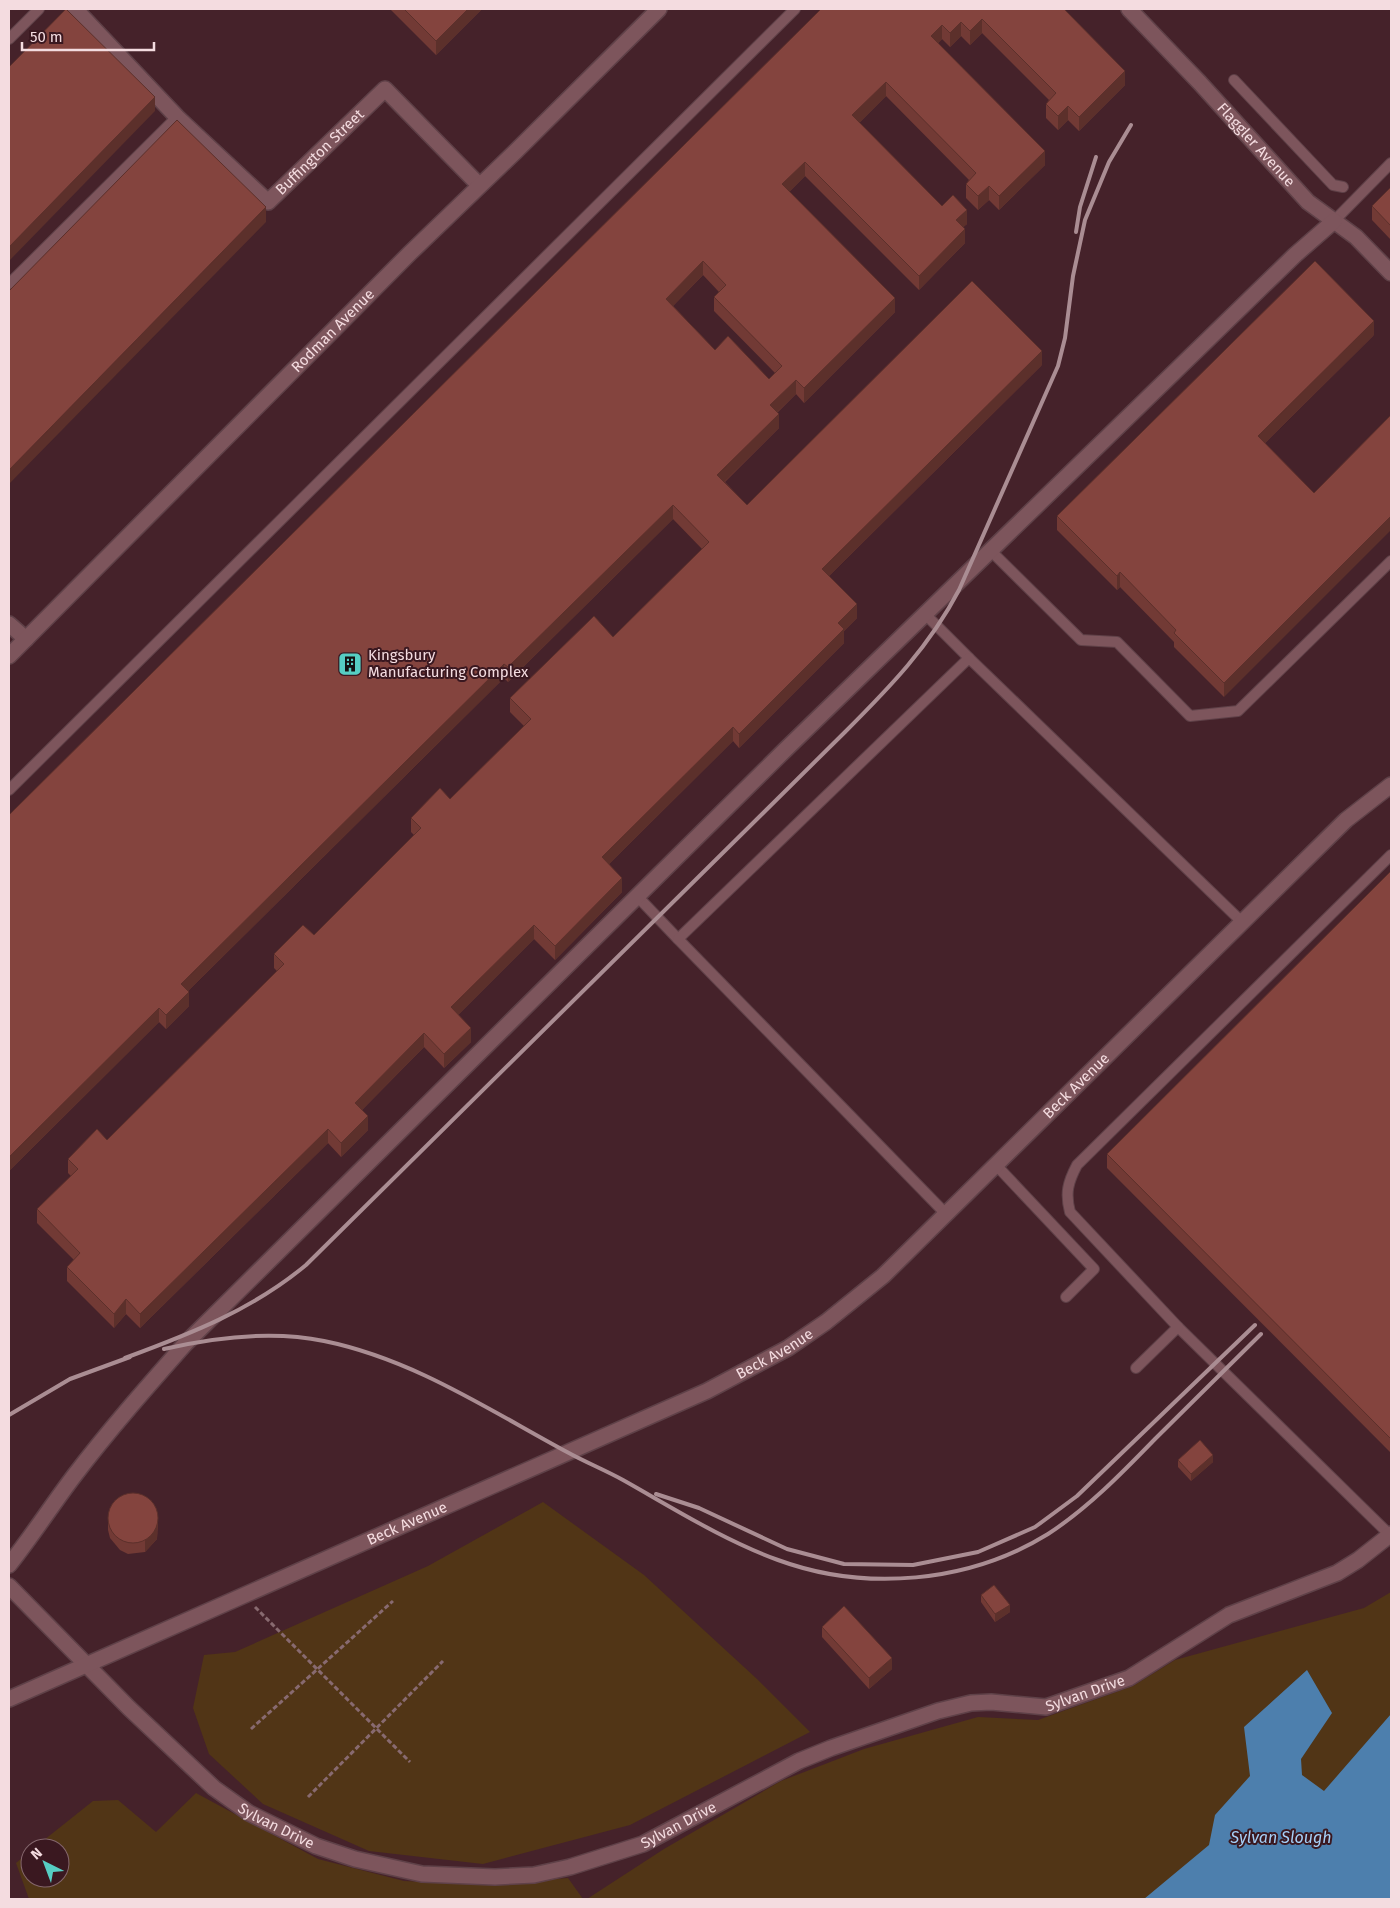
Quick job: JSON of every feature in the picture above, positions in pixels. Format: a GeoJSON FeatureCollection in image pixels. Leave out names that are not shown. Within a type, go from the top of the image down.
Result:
{"type":"FeatureCollection","features":[{"type":"Feature","properties":{"kind":"street","name":"Buffington Street"},"geometry":{"type":"LineString","coordinates":[[75,9],[177,118],[268,202],[384,89],[479,185]]}},
{"type":"Feature","properties":{"kind":"street","name":"Rodman Avenue"},"geometry":{"type":"LineString","coordinates":[[9,656],[479,185],[659,9]]}},
{"type":"Feature","properties":{"kind":"street","name":"Flaggler Avenue"},"geometry":{"type":"LineString","coordinates":[[1128,9],[1200,82],[1308,202],[1356,237],[1391,273]]}},
{"type":"Feature","properties":{"kind":"street"},"geometry":{"type":"LineString","coordinates":[[9,1565],[31,1538],[85,1462],[185,1344],[637,896],[990,550],[1295,255],[1334,221]]}},
{"type":"Feature","properties":{"kind":"street"},"geometry":{"type":"LineString","coordinates":[[9,624],[26,640]]}},
{"type":"Feature","properties":{"kind":"street","name":"Beck Avenue"},"geometry":{"type":"LineString","coordinates":[[9,1699],[707,1391],[762,1363],[826,1322],[883,1276],[1241,921],[1346,820],[1391,784]]}},
{"type":"Feature","properties":{"kind":"street","name":"Sylvan Drive"},"geometry":{"type":"LineString","coordinates":[[9,1586],[129,1708],[214,1788],[249,1813],[316,1846],[355,1859],[422,1874],[495,1877],[534,1875],[601,1858],[643,1844],[799,1762],[831,1748],[938,1711],[971,1703],[991,1702],[1046,1707],[1129,1678],[1229,1615],[1337,1573],[1391,1535]]}},
{"type":"Feature","properties":{"kind":"lane"},"geometry":{"type":"LineString","coordinates":[[9,38],[39,9]]}},
{"type":"Feature","properties":{"kind":"lane"},"geometry":{"type":"LineString","coordinates":[[9,790],[795,9]]}},
{"type":"Feature","properties":{"kind":"lane"},"geometry":{"type":"LineString","coordinates":[[1234,80],[1332,185],[1343,187]]}},
{"type":"Feature","properties":{"kind":"lane"},"geometry":{"type":"LineString","coordinates":[[9,284],[177,118]]}},
{"type":"Feature","properties":{"kind":"lane"},"geometry":{"type":"LineString","coordinates":[[1334,221],[1391,163]]}},
{"type":"Feature","properties":{"kind":"lane"},"geometry":{"type":"LineString","coordinates":[[990,550],[1081,640],[1117,642],[1190,716],[1238,711],[1391,561]]}},
{"type":"Feature","properties":{"kind":"lane"},"geometry":{"type":"LineString","coordinates":[[925,614],[1241,921]]}},
{"type":"Feature","properties":{"kind":"lane"},"geometry":{"type":"LineString","coordinates":[[678,939],[969,658]]}},
{"type":"Feature","properties":{"kind":"lane"},"geometry":{"type":"LineString","coordinates":[[1391,855],[1077,1165],[1068,1182],[1066,1198],[1070,1212],[1178,1327],[1391,1535]]}},
{"type":"Feature","properties":{"kind":"lane"},"geometry":{"type":"LineString","coordinates":[[637,896],[946,1214]]}},
{"type":"Feature","properties":{"kind":"lane"},"geometry":{"type":"LineString","coordinates":[[996,1165],[1094,1270],[1066,1297]]}},
{"type":"Feature","properties":{"kind":"lane"},"geometry":{"type":"LineString","coordinates":[[1136,1368],[1178,1327]]}},
{"type":"Feature","properties":{"kind":"path"},"geometry":{"type":"LineString","coordinates":[[244,1596],[410,1762]]}},
{"type":"Feature","properties":{"kind":"path"},"geometry":{"type":"LineString","coordinates":[[250,1729],[393,1601]]}},
{"type":"Feature","properties":{"kind":"path"},"geometry":{"type":"LineString","coordinates":[[308,1797],[443,1661]]}},
{"type":"Feature","properties":{"kind":"shaded area"},"geometry":{"type":"Polygon","coordinates":[[[543,1502],[644,1575],[757,1679],[810,1732],[630,1825],[483,1864],[369,1851],[263,1804],[209,1754],[193,1708],[204,1655],[235,1652],[428,1566],[543,1502]]]}},
{"type":"Feature","properties":{"kind":"shaded area"},"geometry":{"type":"Polygon","coordinates":[[[1391,1592],[1391,1766],[1220,1899],[587,1899],[664,1849],[781,1781],[864,1749],[978,1717],[1038,1720],[1133,1686],[1175,1660],[1364,1608],[1391,1592]]]}},
{"type":"Feature","properties":{"kind":"shaded area"},"geometry":{"type":"Polygon","coordinates":[[[196,1793],[318,1859],[404,1881],[489,1885],[568,1878],[583,1899],[29,1899],[25,1888],[70,1888],[70,1838],[47,1838],[93,1801],[118,1800],[156,1832],[196,1793]]]}},
{"type":"Feature","properties":{"kind":"shaded area"},"geometry":{"type":"Polygon","coordinates":[[[20,1860],[20,1874],[16,1863],[20,1860]]]}},
{"type":"Feature","properties":{"kind":"water","name":"Sylvan Slough"},"geometry":{"type":"Polygon","coordinates":[[[1307,1670],[1332,1713],[1301,1759],[1302,1775],[1324,1791],[1391,1714],[1391,1899],[1144,1899],[1209,1845],[1215,1815],[1250,1776],[1244,1727],[1307,1670]]]}},
{"type":"Feature","properties":{"kind":"building"},"geometry":{"type":"Polygon","coordinates":[[[66,9],[155,97],[9,247],[9,67],[66,9]]]}},
{"type":"Feature","properties":{"kind":"building"},"geometry":{"type":"Polygon","coordinates":[[[404,9],[468,9],[436,41],[404,9]]]}},
{"type":"Feature","properties":{"kind":"building","name":"Kingsbury Manufacturing Complex"},"geometry":{"type":"Polygon","coordinates":[[[821,9],[1064,9],[1125,71],[1079,117],[1068,106],[1058,116],[1046,104],[1056,93],[982,19],[970,31],[961,22],[950,33],[942,25],[931,36],[1045,151],[999,196],[989,186],[978,196],[966,184],[976,173],[886,82],[852,115],[942,206],[953,195],[967,210],[956,220],[965,229],[919,276],[805,162],[782,184],[895,298],[804,388],[796,380],[770,405],[779,414],[717,475],[747,505],[972,281],[1042,351],[822,569],[857,604],[838,623],[844,629],[739,734],[733,727],[602,857],[622,878],[555,946],[534,925],[451,1007],[471,1028],[444,1054],[424,1033],[355,1103],[368,1116],[341,1143],[328,1129],[140,1314],[126,1299],[114,1314],[67,1267],[80,1253],[37,1209],[78,1169],[68,1159],[97,1129],[107,1140],[284,964],[274,954],[303,925],[314,935],[421,828],[411,818],[440,788],[450,799],[531,719],[510,698],[594,616],[613,637],[709,542],[673,505],[508,667],[504,664],[181,984],[189,992],[166,1015],[159,1008],[9,1157],[9,815],[821,9]],[[703,261],[666,299],[715,350],[728,336],[769,379],[782,366],[714,297],[726,285],[703,261]]]}},
{"type":"Feature","properties":{"kind":"building"},"geometry":{"type":"Polygon","coordinates":[[[177,120],[266,207],[9,470],[9,291],[177,120]]]}},
{"type":"Feature","properties":{"kind":"building"},"geometry":{"type":"Polygon","coordinates":[[[1391,187],[1391,226],[1372,206],[1391,187]]]}},
{"type":"Feature","properties":{"kind":"building"},"geometry":{"type":"Polygon","coordinates":[[[1315,261],[1374,321],[1258,436],[1314,493],[1391,415],[1391,516],[1224,683],[1174,633],[1176,630],[1120,572],[1117,576],[1057,516],[1315,261]]]}},
{"type":"Feature","properties":{"kind":"building"},"geometry":{"type":"Polygon","coordinates":[[[1391,871],[1391,1439],[1107,1154],[1391,871]]]}},
{"type":"Feature","properties":{"kind":"building"},"geometry":{"type":"Polygon","coordinates":[[[1200,1440],[1213,1455],[1191,1474],[1178,1460],[1200,1440]]]}},
{"type":"Feature","properties":{"kind":"building"},"geometry":{"type":"Polygon","coordinates":[[[133,1493],[151,1500],[158,1518],[151,1536],[133,1543],[115,1536],[108,1518],[115,1500],[133,1493]]]}},
{"type":"Feature","properties":{"kind":"building"},"geometry":{"type":"Polygon","coordinates":[[[994,1585],[1010,1605],[995,1614],[981,1595],[994,1585]]]}},
{"type":"Feature","properties":{"kind":"building"},"geometry":{"type":"Polygon","coordinates":[[[844,1606],[892,1658],[869,1678],[822,1627],[844,1606]]]}},
{"type":"Feature","properties":{"kind":"railway"},"geometry":{"type":"LineString","coordinates":[[125,1358],[197,1330],[242,1308],[285,1281],[306,1265],[845,732],[908,666],[935,630],[959,590],[1058,366],[1065,338],[1073,276],[1085,220],[1109,162],[1131,125]]}},
{"type":"Feature","properties":{"kind":"railway"},"geometry":{"type":"LineString","coordinates":[[1076,232],[1080,207],[1096,157]]}},
{"type":"Feature","properties":{"kind":"railway"},"geometry":{"type":"LineString","coordinates":[[656,1494],[699,1508],[787,1549],[844,1564],[913,1565],[978,1552],[1035,1527],[1077,1496],[1255,1325]]}},
{"type":"Feature","properties":{"kind":"railway"},"geometry":{"type":"LineString","coordinates":[[164,1349],[203,1341],[244,1336],[304,1338],[357,1349],[389,1360],[450,1388],[574,1456],[623,1480],[699,1523],[758,1552],[811,1570],[881,1579],[951,1572],[985,1563],[1017,1550],[1048,1534],[1104,1490],[1261,1334]]}},
{"type":"Feature","properties":{"kind":"railway"},"geometry":{"type":"LineString","coordinates":[[9,1415],[70,1379],[130,1357]]}},
{"type":"Feature","properties":{"kind":"place","name":"Kingsbury Manufacturing Complex"},"geometry":{"type":"Point","coordinates":[350,664]}}]}
